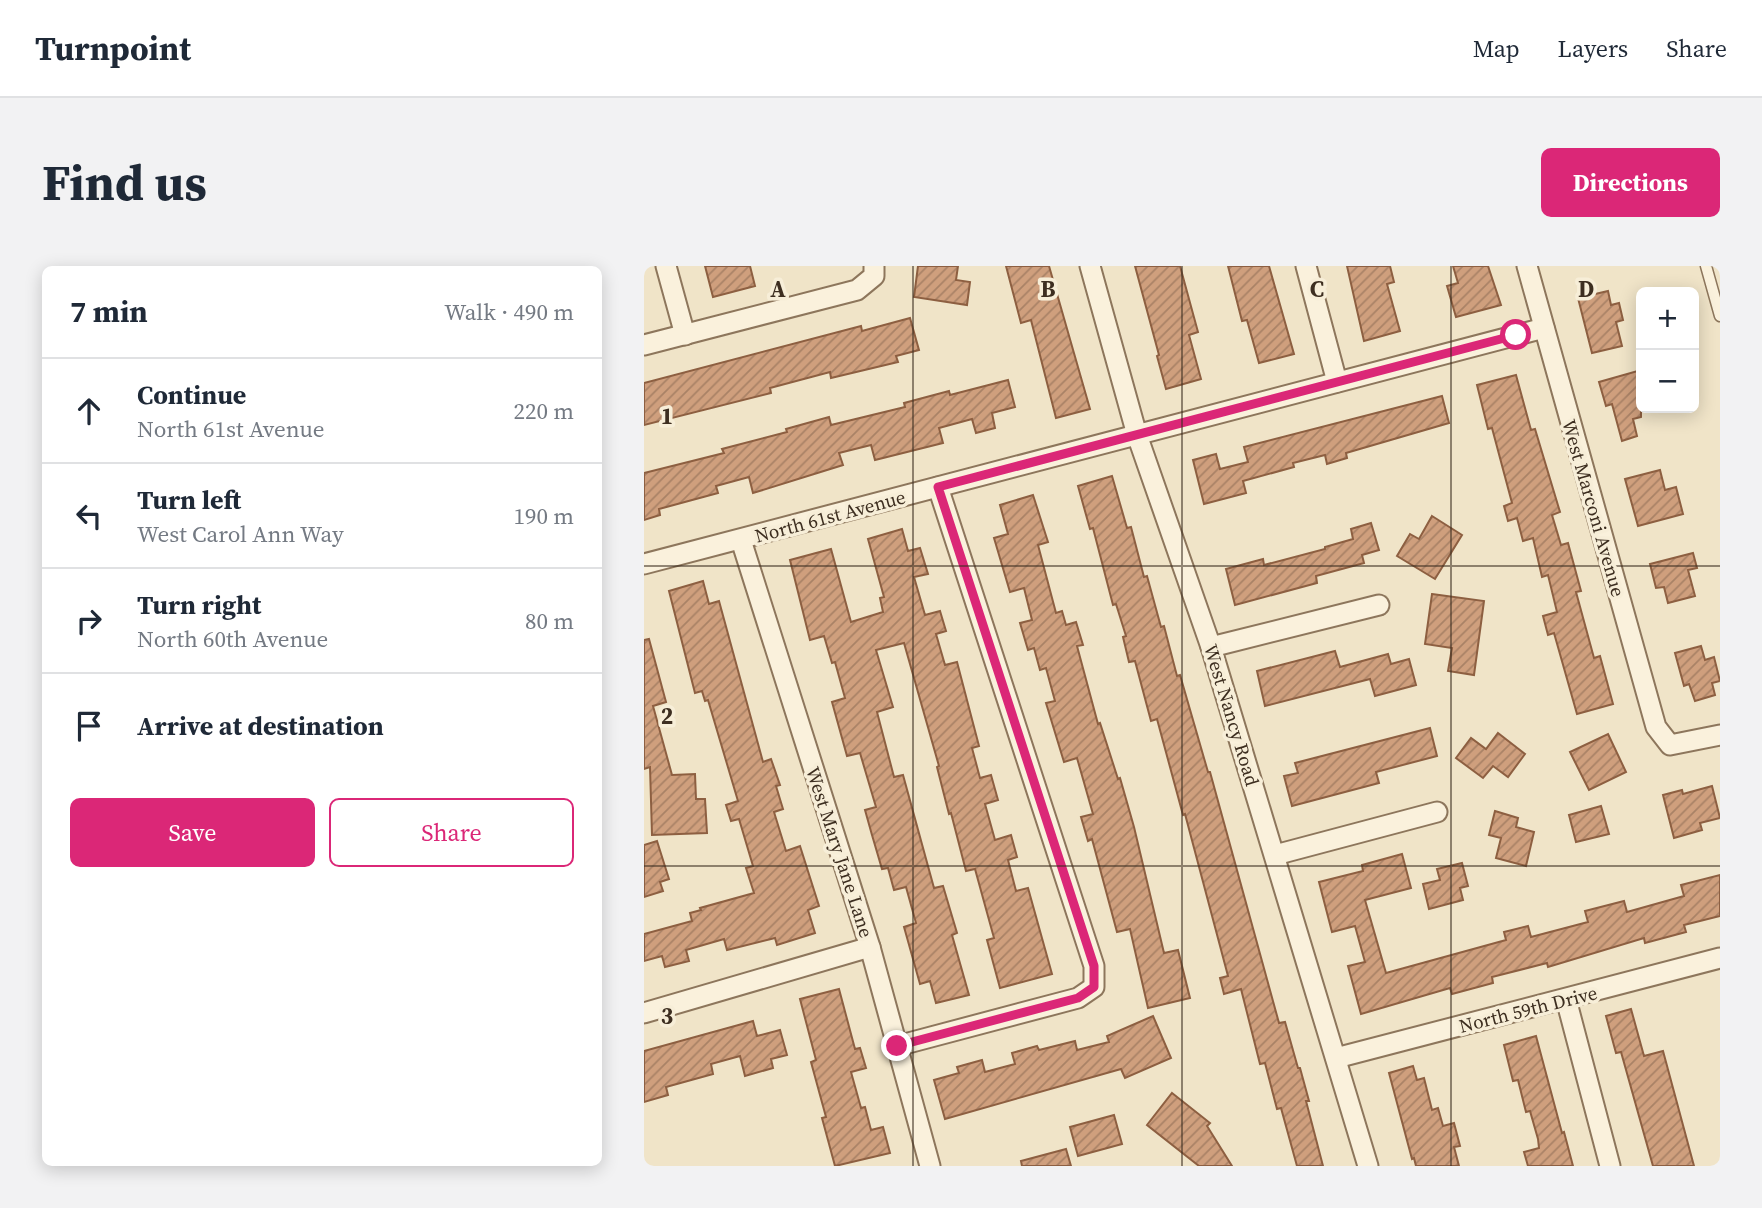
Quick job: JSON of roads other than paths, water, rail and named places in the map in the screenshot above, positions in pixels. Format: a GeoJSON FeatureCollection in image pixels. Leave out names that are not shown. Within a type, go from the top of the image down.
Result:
{"type":"FeatureCollection","features":[{"type":"Feature","properties":{"kind":"street"},"geometry":{"type":"LineString","coordinates":[[666,266],[685,335]]}},
{"type":"Feature","properties":{"kind":"street","name":"West Nancy Road"},"geometry":{"type":"LineString","coordinates":[[1090,266],[1137,435],[1212,647],[1368,1166]]}},
{"type":"Feature","properties":{"kind":"street"},"geometry":{"type":"LineString","coordinates":[[1306,266],[1337,382]]}},
{"type":"Feature","properties":{"kind":"street","name":"West Marconi Avenue"},"geometry":{"type":"LineString","coordinates":[[1527,266],[1656,727],[1670,745],[1720,735]]}},
{"type":"Feature","properties":{"kind":"street"},"geometry":{"type":"LineString","coordinates":[[644,345],[857,290],[874,271]]}},
{"type":"Feature","properties":{"kind":"street","name":"North 61st Avenue"},"geometry":{"type":"LineString","coordinates":[[644,564],[1544,328]]}},
{"type":"Feature","properties":{"kind":"street"},"geometry":{"type":"LineString","coordinates":[[897,1046],[1078,998],[1094,987],[1094,966],[938,487]]}},
{"type":"Feature","properties":{"kind":"street","name":"West Mary Jane Lane"},"geometry":{"type":"LineString","coordinates":[[741,540],[870,947],[930,1166]]}},
{"type":"Feature","properties":{"kind":"street"},"geometry":{"type":"LineString","coordinates":[[1212,647],[1380,605]]}},
{"type":"Feature","properties":{"kind":"street"},"geometry":{"type":"LineString","coordinates":[[1275,855],[1437,812]]}},
{"type":"Feature","properties":{"kind":"street"},"geometry":{"type":"LineString","coordinates":[[644,1013],[870,947]]}},
{"type":"Feature","properties":{"kind":"street","name":"North 59th Drive"},"geometry":{"type":"LineString","coordinates":[[1336,1058],[1720,958]]}},
{"type":"Feature","properties":{"kind":"street"},"geometry":{"type":"LineString","coordinates":[[1566,999],[1610,1166]]}},
{"type":"Feature","properties":{"kind":"lane"},"geometry":{"type":"LineString","coordinates":[[1706,266],[1720,316]]}}]}
